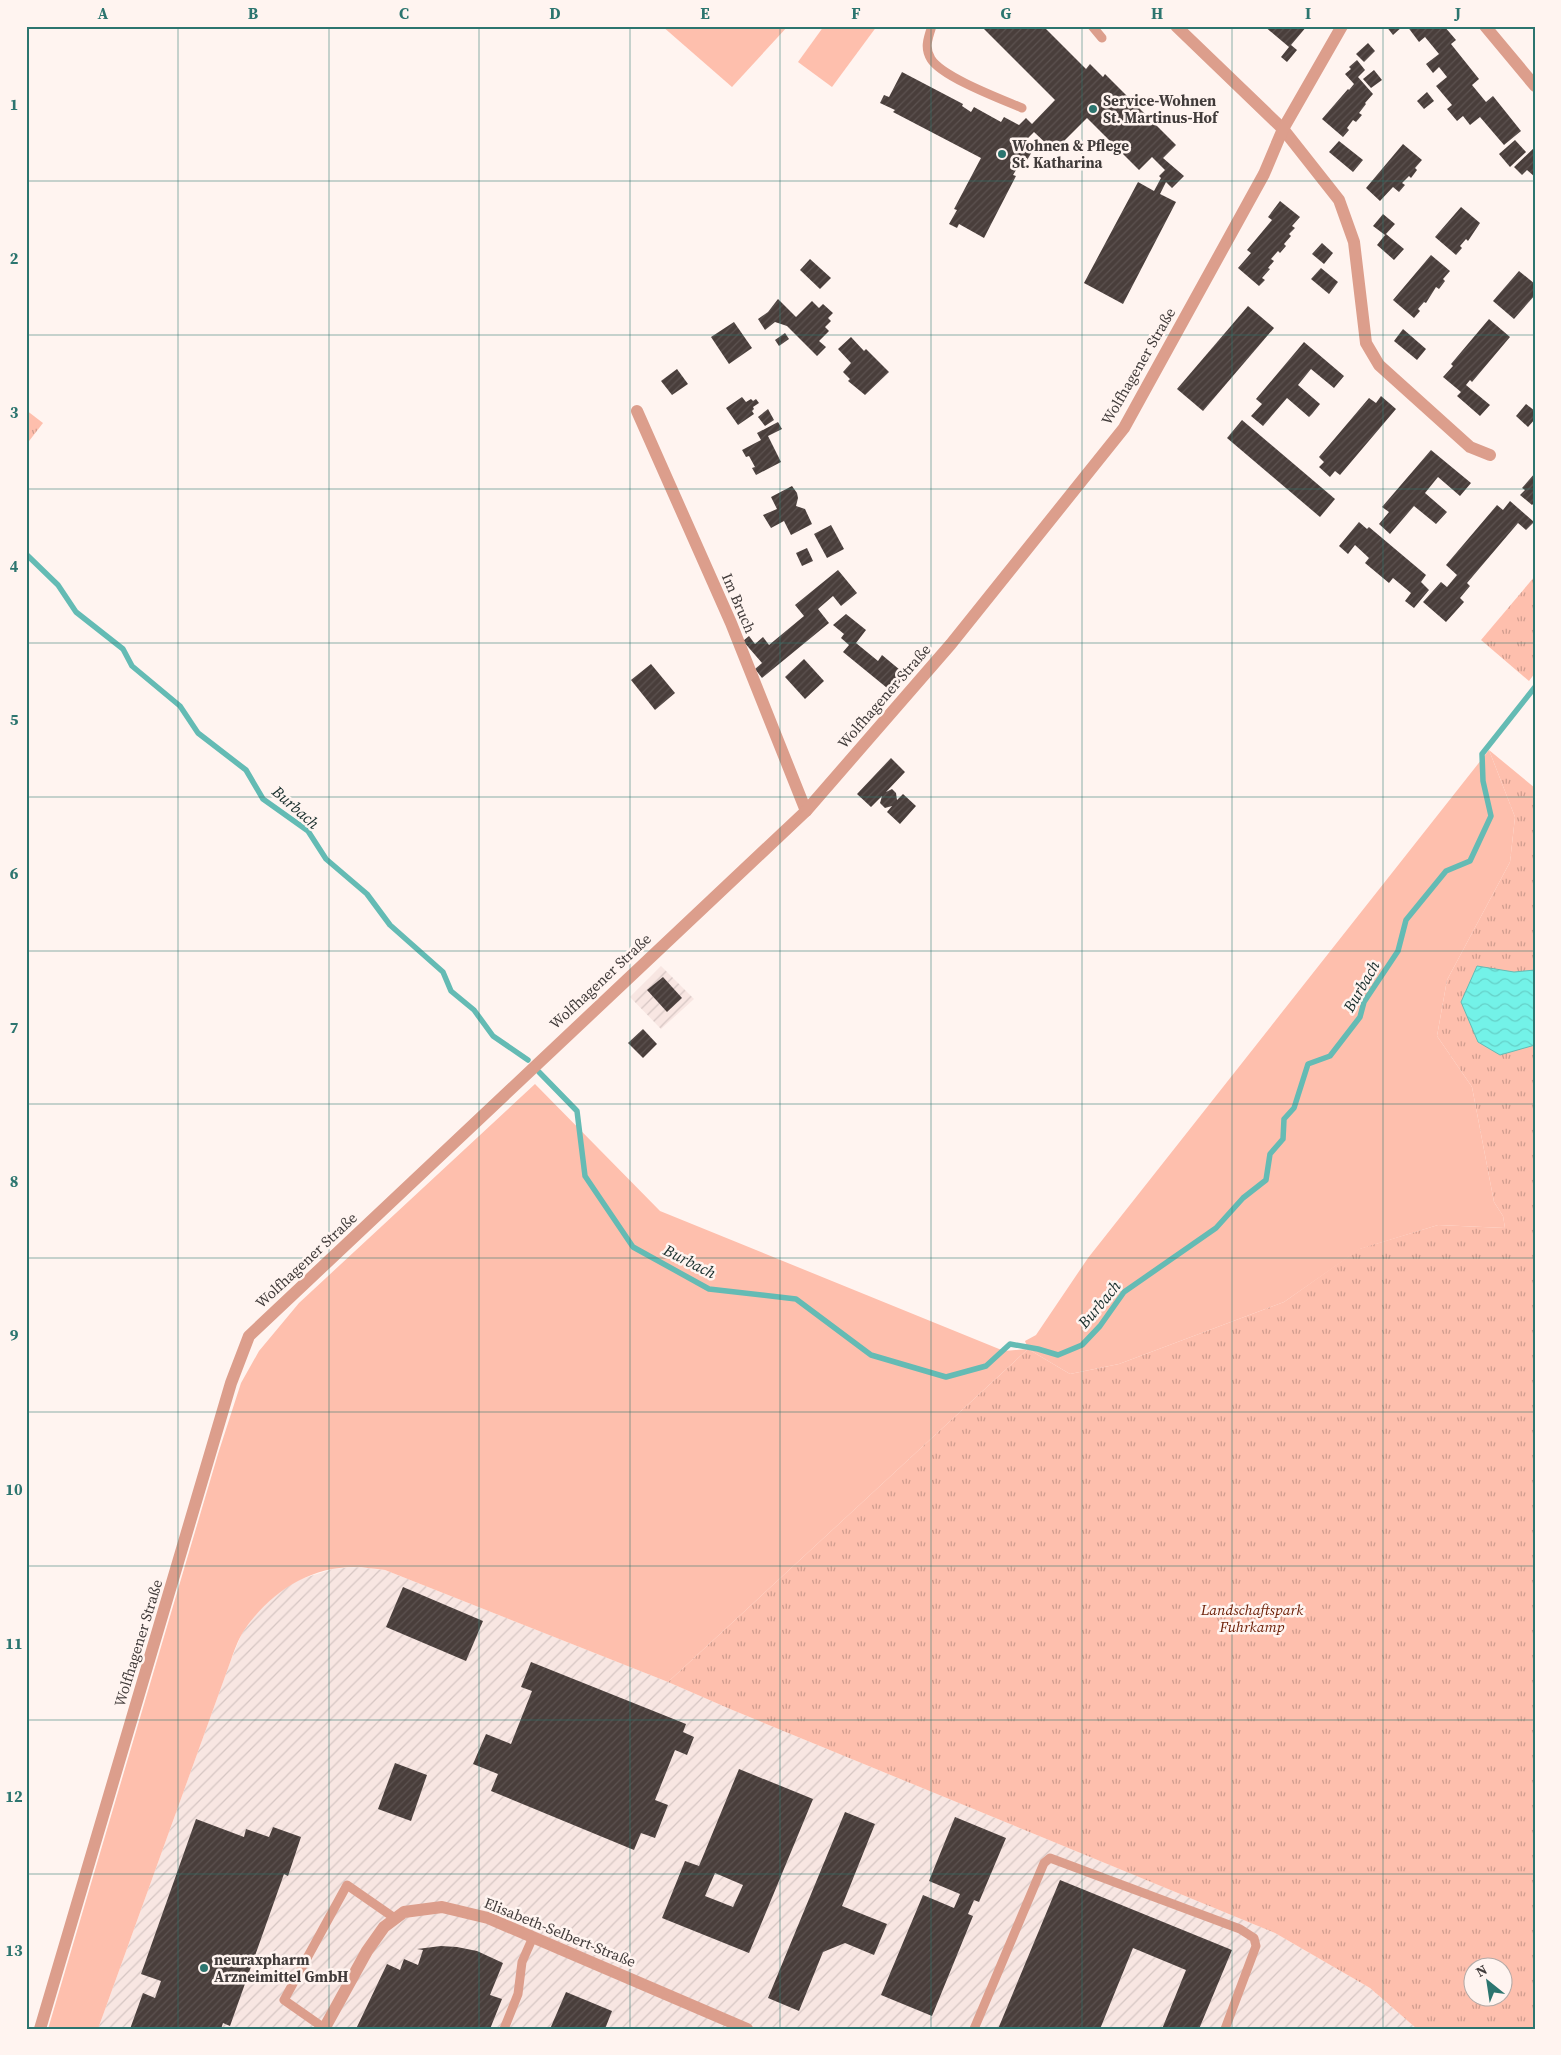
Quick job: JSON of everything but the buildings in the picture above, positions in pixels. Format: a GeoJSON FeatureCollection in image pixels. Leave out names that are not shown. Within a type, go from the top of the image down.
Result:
{"type":"FeatureCollection","features":[{"type":"Feature","properties":{"kind":"street"},"geometry":{"type":"LineString","coordinates":[[1176,26],[1283,129],[1339,200],[1354,242],[1366,343],[1379,364],[1470,448],[1490,454]]}},
{"type":"Feature","properties":{"kind":"street","name":"Wolfhagener Straße"},"geometry":{"type":"LineString","coordinates":[[40,2029],[231,1382],[249,1336],[806,811],[951,644],[1124,428],[1264,174],[1283,129],[1342,26]]}},
{"type":"Feature","properties":{"kind":"street"},"geometry":{"type":"LineString","coordinates":[[1485,26],[1535,86]]}},
{"type":"Feature","properties":{"kind":"street","name":"Im Bruch"},"geometry":{"type":"LineString","coordinates":[[637,410],[731,623],[806,811]]}},
{"type":"Feature","properties":{"kind":"street","name":"Elisabeth-Selbert-Straße"},"geometry":{"type":"LineString","coordinates":[[324,2029],[367,1952],[384,1927],[404,1912],[442,1907],[488,1918],[747,2029]]}},
{"type":"Feature","properties":{"kind":"lane"},"geometry":{"type":"LineString","coordinates":[[932,26],[926,42],[931,59],[942,70],[1022,108]]}},
{"type":"Feature","properties":{"kind":"lane"},"geometry":{"type":"LineString","coordinates":[[1092,26],[1102,38]]}},
{"type":"Feature","properties":{"kind":"lane"},"geometry":{"type":"LineString","coordinates":[[974,2029],[1044,1863],[1050,1858],[1240,1929],[1254,1938],[1256,1946],[1225,2029]]}},
{"type":"Feature","properties":{"kind":"lane"},"geometry":{"type":"LineString","coordinates":[[324,2029],[284,2000],[347,1885],[396,1919]]}},
{"type":"Feature","properties":{"kind":"lane"},"geometry":{"type":"LineString","coordinates":[[504,2029],[518,1994],[522,1962],[533,1937]]}},
{"type":"Feature","properties":{"kind":"shaded area"},"geometry":{"type":"Polygon","coordinates":[[[661,966],[694,999],[661,1029],[630,997],[661,966]]]}},
{"type":"Feature","properties":{"kind":"shaded area"},"geometry":{"type":"Polygon","coordinates":[[[355,1567],[385,1570],[668,1682],[1275,1933],[1370,1988],[1417,2029],[98,2029],[242,1633],[258,1611],[279,1592],[298,1580],[333,1569],[355,1567]]]}},
{"type":"Feature","properties":{"kind":"green space"},"geometry":{"type":"Polygon","coordinates":[[[662,26],[788,26],[732,87],[662,26]]]}},
{"type":"Feature","properties":{"kind":"green space"},"geometry":{"type":"Polygon","coordinates":[[[824,26],[877,26],[832,87],[798,62],[824,26]]]}},
{"type":"Feature","properties":{"kind":"green space"},"geometry":{"type":"Polygon","coordinates":[[[26,410],[43,423],[26,445],[26,410]]]}},
{"type":"Feature","properties":{"kind":"green space"},"geometry":{"type":"Polygon","coordinates":[[[1535,576],[1535,673],[1529,681],[1481,640],[1535,576]]]}},
{"type":"Feature","properties":{"kind":"green space"},"geometry":{"type":"Polygon","coordinates":[[[1489,750],[1515,817],[1510,862],[1447,980],[1437,1036],[1472,1087],[1494,1202],[1503,1216],[1505,1228],[1438,1225],[1360,1249],[1284,1302],[1119,1364],[1070,1374],[1028,1349],[1025,1341],[1036,1335],[1088,1258],[1489,750]]]}},
{"type":"Feature","properties":{"kind":"green space","name":"Landschaftspark Fuhrkamp"},"geometry":{"type":"Polygon","coordinates":[[[1489,750],[1535,788],[1535,2029],[1417,2029],[1370,1988],[1275,1933],[668,1682],[1028,1349],[1070,1374],[1119,1364],[1284,1302],[1359,1249],[1438,1225],[1505,1228],[1503,1216],[1494,1202],[1472,1087],[1437,1036],[1447,980],[1510,862],[1515,817],[1489,750]]]}},
{"type":"Feature","properties":{"kind":"green space"},"geometry":{"type":"Polygon","coordinates":[[[535,1084],[660,1211],[1004,1351],[1028,1349],[668,1682],[385,1570],[358,1567],[337,1568],[321,1572],[291,1585],[264,1606],[253,1618],[243,1632],[233,1653],[98,2029],[48,2029],[218,1454],[241,1383],[259,1351],[299,1303],[535,1084]]]}},
{"type":"Feature","properties":{"kind":"water"},"geometry":{"type":"Polygon","coordinates":[[[1477,966],[1514,972],[1535,970],[1535,1045],[1500,1055],[1478,1042],[1461,1002],[1477,966]]]}},
{"type":"Feature","properties":{"kind":"waterway","name":"Burbach"},"geometry":{"type":"LineString","coordinates":[[26,554],[58,585],[76,612],[123,649],[132,666],[180,706],[198,733],[246,770],[263,799],[308,831],[326,859],[367,894],[390,925],[443,972],[451,991],[474,1010],[493,1036],[528,1060]]}},
{"type":"Feature","properties":{"kind":"waterway","name":"Burbach"},"geometry":{"type":"LineString","coordinates":[[539,1072],[577,1111],[585,1176],[633,1247],[709,1289],[796,1299],[871,1355],[946,1377],[986,1366],[1010,1344],[1058,1355],[1082,1345],[1100,1326],[1124,1292],[1216,1228],[1243,1198],[1266,1180],[1270,1154],[1283,1139],[1284,1119],[1294,1108],[1308,1064],[1330,1056],[1360,1017],[1364,1002],[1398,951],[1406,920],[1446,871],[1470,861],[1491,816],[1483,781],[1482,754],[1535,687]]}},
{"type":"Feature","properties":{"kind":"place","name":"Service-Wohnen St. Martinus-Hof"},"geometry":{"type":"Point","coordinates":[1093,109]}},
{"type":"Feature","properties":{"kind":"place","name":"Wohnen & Pflege St. Katharina"},"geometry":{"type":"Point","coordinates":[1002,154]}},
{"type":"Feature","properties":{"kind":"place","name":"neuraxpharm Arzneimittel GmbH"},"geometry":{"type":"Point","coordinates":[204,1968]}}]}
